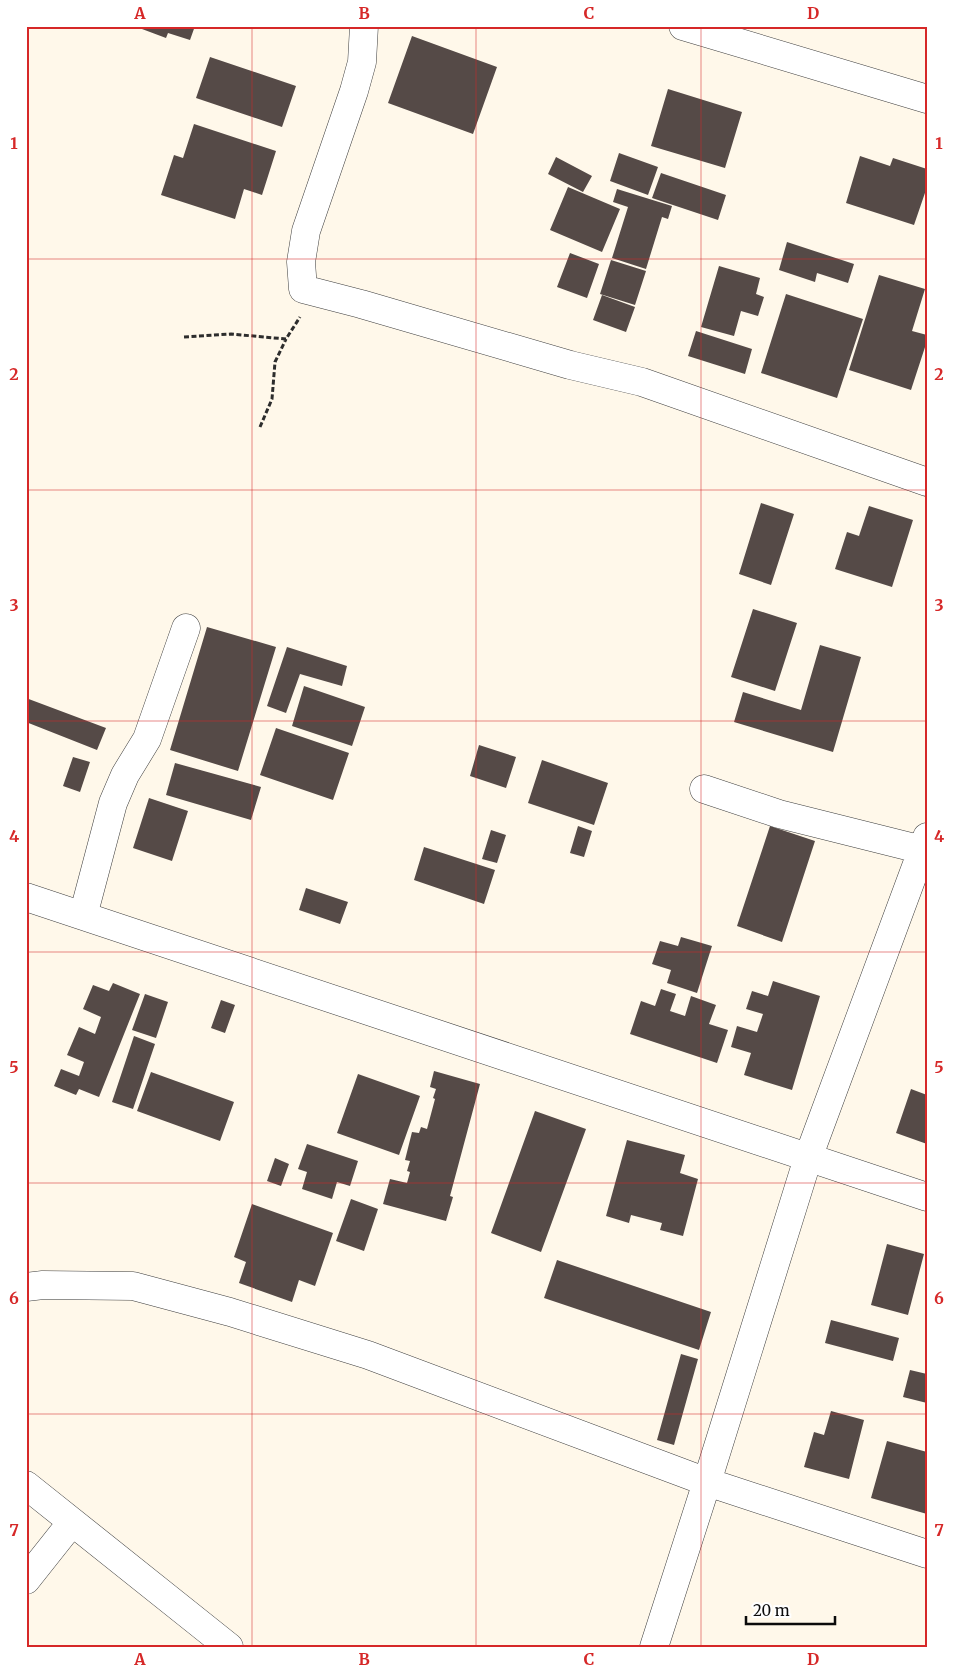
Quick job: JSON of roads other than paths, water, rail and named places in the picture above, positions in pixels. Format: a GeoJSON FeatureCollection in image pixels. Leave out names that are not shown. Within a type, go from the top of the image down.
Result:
{"type":"FeatureCollection","features":[{"type":"Feature","properties":{"kind":"street"},"geometry":{"type":"LineString","coordinates":[[364,26],[362,62],[354,91],[306,231],[301,262],[304,289],[570,365],[642,382],[927,482]]}},
{"type":"Feature","properties":{"kind":"street"},"geometry":{"type":"LineString","coordinates":[[683,26],[927,99]]}},
{"type":"Feature","properties":{"kind":"street"},"geometry":{"type":"LineString","coordinates":[[83,916],[113,803],[125,775],[147,739],[186,628]]}},
{"type":"Feature","properties":{"kind":"street"},"geometry":{"type":"LineString","coordinates":[[654,1647],[808,1158],[925,846],[778,814],[704,789]]}},
{"type":"Feature","properties":{"kind":"street"},"geometry":{"type":"LineString","coordinates":[[26,897],[927,1197]]}},
{"type":"Feature","properties":{"kind":"street"},"geometry":{"type":"LineString","coordinates":[[26,1287],[42,1285],[133,1286],[230,1312],[368,1355],[707,1482],[927,1554]]}},
{"type":"Feature","properties":{"kind":"street"},"geometry":{"type":"LineString","coordinates":[[26,1485],[229,1647]]}},
{"type":"Feature","properties":{"kind":"street"},"geometry":{"type":"LineString","coordinates":[[26,1580],[72,1522]]}}]}
